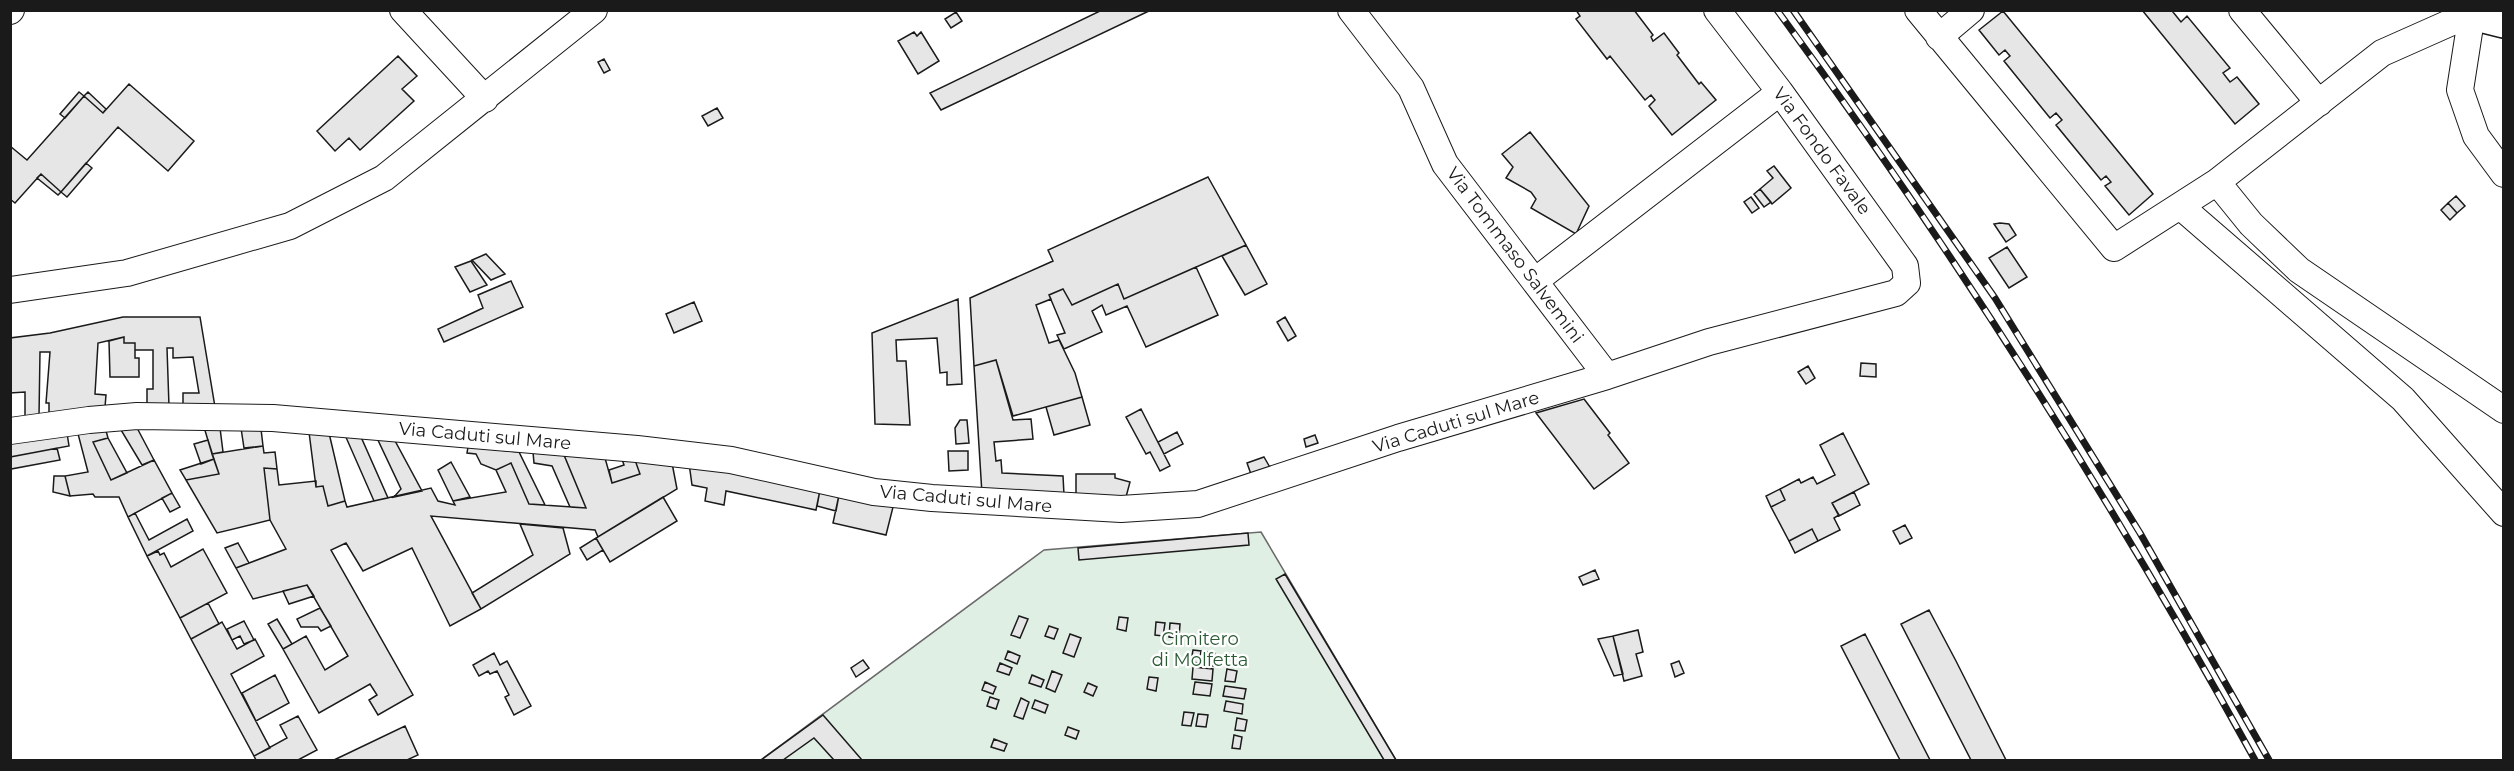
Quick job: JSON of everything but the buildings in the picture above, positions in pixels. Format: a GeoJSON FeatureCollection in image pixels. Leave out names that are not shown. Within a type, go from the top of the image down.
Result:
{"type":"FeatureCollection","features":[{"type":"Feature","properties":{"kind":"highway"},"geometry":{"type":"LineString","coordinates":[[2470,12],[2504,21]]}},
{"type":"Feature","properties":{"kind":"street"},"geometry":{"type":"LineString","coordinates":[[404,10],[486,99]]}},
{"type":"Feature","properties":{"kind":"street"},"geometry":{"type":"LineString","coordinates":[[10,290],[127,273],[290,226],[384,178],[486,99],[594,10]]}},
{"type":"Feature","properties":{"kind":"street","name":"Via Tommaso Salvemini"},"geometry":{"type":"LineString","coordinates":[[1351,10],[1411,88],[1445,164],[1607,376]]}},
{"type":"Feature","properties":{"kind":"street","name":"Via Fondo Favale"},"geometry":{"type":"LineString","coordinates":[[1717,10],[1780,92],[1905,266],[1907,283],[1896,293]]}},
{"type":"Feature","properties":{"kind":"street"},"geometry":{"type":"LineString","coordinates":[[1918,10],[2114,248],[2217,182],[2382,53],[2470,12]]}},
{"type":"Feature","properties":{"kind":"street"},"geometry":{"type":"LineString","coordinates":[[1939,37],[1971,10]]}},
{"type":"Feature","properties":{"kind":"street"},"geometry":{"type":"LineString","coordinates":[[2242,10],[2319,104]]}},
{"type":"Feature","properties":{"kind":"street"},"geometry":{"type":"LineString","coordinates":[[2470,12],[2460,90],[2476,136],[2504,174]]}},
{"type":"Feature","properties":{"kind":"street"},"geometry":{"type":"LineString","coordinates":[[1535,281],[1780,92]]}},
{"type":"Feature","properties":{"kind":"street"},"geometry":{"type":"LineString","coordinates":[[2217,182],[2251,224],[2299,270],[2504,410]]}},
{"type":"Feature","properties":{"kind":"street"},"geometry":{"type":"LineString","coordinates":[[2180,206],[2403,399],[2504,513]]}},
{"type":"Feature","properties":{"kind":"street","name":"Via Caduti sul Mare"},"geometry":{"type":"LineString","coordinates":[[10,431],[137,416],[273,418],[637,449],[731,460],[874,492],[955,500],[1121,509],[1198,504],[1398,438],[1607,376],[1710,342],[1896,293]]}},
{"type":"Feature","properties":{"kind":"green space","name":"Cimitero di Molfetta"},"geometry":{"type":"Polygon","coordinates":[[[1261,532],[1396,760],[761,760],[1044,550],[1261,532]]]}},
{"type":"Feature","properties":{"kind":"railway"},"geometry":{"type":"LineString","coordinates":[[1777,10],[1906,191],[2028,377],[2145,567],[2255,760]]}},
{"type":"Feature","properties":{"kind":"railway"},"geometry":{"type":"LineString","coordinates":[[1793,10],[1995,298],[2140,533],[2269,760]]}}]}
